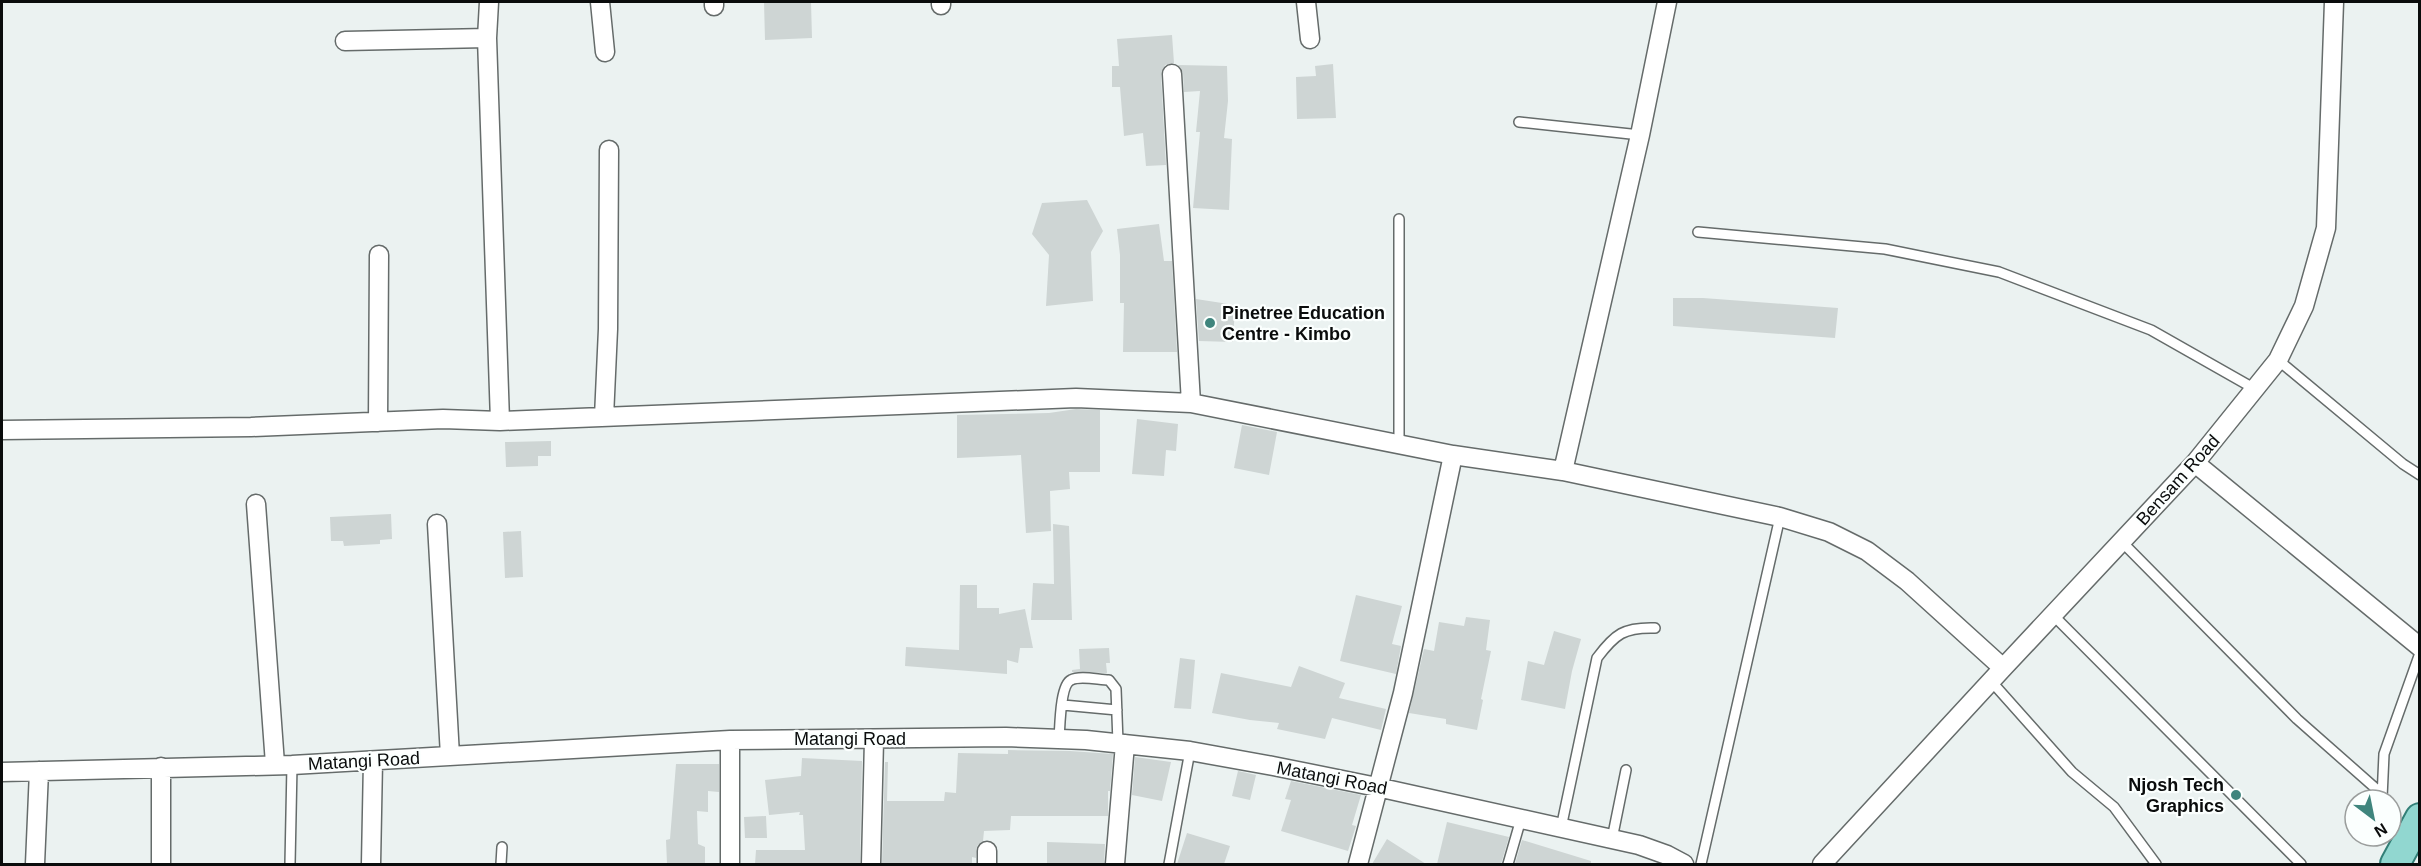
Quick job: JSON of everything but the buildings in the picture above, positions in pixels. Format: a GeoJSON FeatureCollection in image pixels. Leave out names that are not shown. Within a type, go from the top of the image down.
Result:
{"type":"FeatureCollection","features":[{"type":"Feature","properties":{"kind":"main road"},"geometry":{"type":"LineString","coordinates":[[2397,855],[2420,818]]}},
{"type":"Feature","properties":{"kind":"street"},"geometry":{"type":"LineString","coordinates":[[489,2],[487,38],[500,421]]}},
{"type":"Feature","properties":{"kind":"street"},"geometry":{"type":"LineString","coordinates":[[600,2],[605,52]]}},
{"type":"Feature","properties":{"kind":"street"},"geometry":{"type":"LineString","coordinates":[[1306,2],[1310,39]]}},
{"type":"Feature","properties":{"kind":"street"},"geometry":{"type":"LineString","coordinates":[[1563,471],[1640,135],[1667,2]]}},
{"type":"Feature","properties":{"kind":"street","name":"Bensam Road"},"geometry":{"type":"LineString","coordinates":[[1822,864],[2195,464],[2278,360],[2304,306],[2326,228],[2334,2]]}},
{"type":"Feature","properties":{"kind":"street"},"geometry":{"type":"LineString","coordinates":[[345,41],[487,38]]}},
{"type":"Feature","properties":{"kind":"street"},"geometry":{"type":"LineString","coordinates":[[1172,74],[1191,403]]}},
{"type":"Feature","properties":{"kind":"street"},"geometry":{"type":"LineString","coordinates":[[604,417],[608,329],[609,150]]}},
{"type":"Feature","properties":{"kind":"street"},"geometry":{"type":"LineString","coordinates":[[378,422],[379,255]]}},
{"type":"Feature","properties":{"kind":"street"},"geometry":{"type":"LineString","coordinates":[[2,430],[251,427],[443,419],[500,421],[1076,398],[1191,403],[1399,444],[1563,471],[1780,518],[1829,532],[1867,551],[1907,581],[1997,674]]}},
{"type":"Feature","properties":{"kind":"street"},"geometry":{"type":"LineString","coordinates":[[1358,864],[1402,693],[1454,454]]}},
{"type":"Feature","properties":{"kind":"street"},"geometry":{"type":"LineString","coordinates":[[2195,464],[2420,647]]}},
{"type":"Feature","properties":{"kind":"street"},"geometry":{"type":"LineString","coordinates":[[256,504],[283,765]]}},
{"type":"Feature","properties":{"kind":"street"},"geometry":{"type":"LineString","coordinates":[[437,524],[450,756]]}},
{"type":"Feature","properties":{"kind":"street","name":"Matangi Road"},"geometry":{"type":"LineString","coordinates":[[2,772],[283,765],[730,740],[1006,737],[1059,739],[1190,752],[1377,786],[1639,845],[1665,860],[1684,864]]}},
{"type":"Feature","properties":{"kind":"street"},"geometry":{"type":"LineString","coordinates":[[730,740],[730,864]]}},
{"type":"Feature","properties":{"kind":"street"},"geometry":{"type":"LineString","coordinates":[[871,864],[874,740]]}},
{"type":"Feature","properties":{"kind":"street"},"geometry":{"type":"LineString","coordinates":[[1115,864],[1122,744]]}},
{"type":"Feature","properties":{"kind":"street"},"geometry":{"type":"LineString","coordinates":[[371,864],[373,761]]}},
{"type":"Feature","properties":{"kind":"street"},"geometry":{"type":"LineString","coordinates":[[161,767],[161,864]]}},
{"type":"Feature","properties":{"kind":"street"},"geometry":{"type":"LineString","coordinates":[[35,864],[39,771]]}},
{"type":"Feature","properties":{"kind":"lane"},"geometry":{"type":"LineString","coordinates":[[1519,122],[1640,135]]}},
{"type":"Feature","properties":{"kind":"lane"},"geometry":{"type":"LineString","coordinates":[[1398,219],[1399,444]]}},
{"type":"Feature","properties":{"kind":"lane"},"geometry":{"type":"LineString","coordinates":[[1698,232],[1885,249],[2000,272],[2151,330],[2255,389]]}},
{"type":"Feature","properties":{"kind":"lane"},"geometry":{"type":"LineString","coordinates":[[2278,360],[2306,385],[2420,475]]}},
{"type":"Feature","properties":{"kind":"lane"},"geometry":{"type":"LineString","coordinates":[[1701,864],[1780,518]]}},
{"type":"Feature","properties":{"kind":"lane"},"geometry":{"type":"LineString","coordinates":[[2122,542],[2297,719],[2372,788]]}},
{"type":"Feature","properties":{"kind":"lane"},"geometry":{"type":"LineString","coordinates":[[2053,615],[2301,864]]}},
{"type":"Feature","properties":{"kind":"lane"},"geometry":{"type":"LineString","coordinates":[[1561,828],[1596,658],[1611,639],[1635,627],[1655,628]]}},
{"type":"Feature","properties":{"kind":"lane"},"geometry":{"type":"LineString","coordinates":[[2382,788],[2384,754],[2420,653]]}},
{"type":"Feature","properties":{"kind":"lane"},"geometry":{"type":"LineString","coordinates":[[1997,674],[2072,772],[2114,807],[2156,864]]}},
{"type":"Feature","properties":{"kind":"lane"},"geometry":{"type":"LineString","coordinates":[[1059,739],[1064,689],[1068,681],[1074,678],[1109,680],[1116,689],[1122,744]]}},
{"type":"Feature","properties":{"kind":"lane"},"geometry":{"type":"LineString","coordinates":[[1063,705],[1117,710]]}},
{"type":"Feature","properties":{"kind":"lane"},"geometry":{"type":"LineString","coordinates":[[1169,864],[1190,752]]}},
{"type":"Feature","properties":{"kind":"lane"},"geometry":{"type":"LineString","coordinates":[[283,765],[290,864]]}},
{"type":"Feature","properties":{"kind":"lane"},"geometry":{"type":"LineString","coordinates":[[1612,839],[1626,770]]}},
{"type":"Feature","properties":{"kind":"lane"},"geometry":{"type":"LineString","coordinates":[[1508,864],[1521,819]]}},
{"type":"Feature","properties":{"kind":"lane"},"geometry":{"type":"LineString","coordinates":[[501,864],[502,847]]}},
{"type":"Feature","properties":{"kind":"place","name":"Pinetree Education Centre - Kimbo"},"geometry":{"type":"Point","coordinates":[1210,323]}},
{"type":"Feature","properties":{"kind":"place","name":"Njosh Tech Graphics"},"geometry":{"type":"Point","coordinates":[2236,795]}}]}
